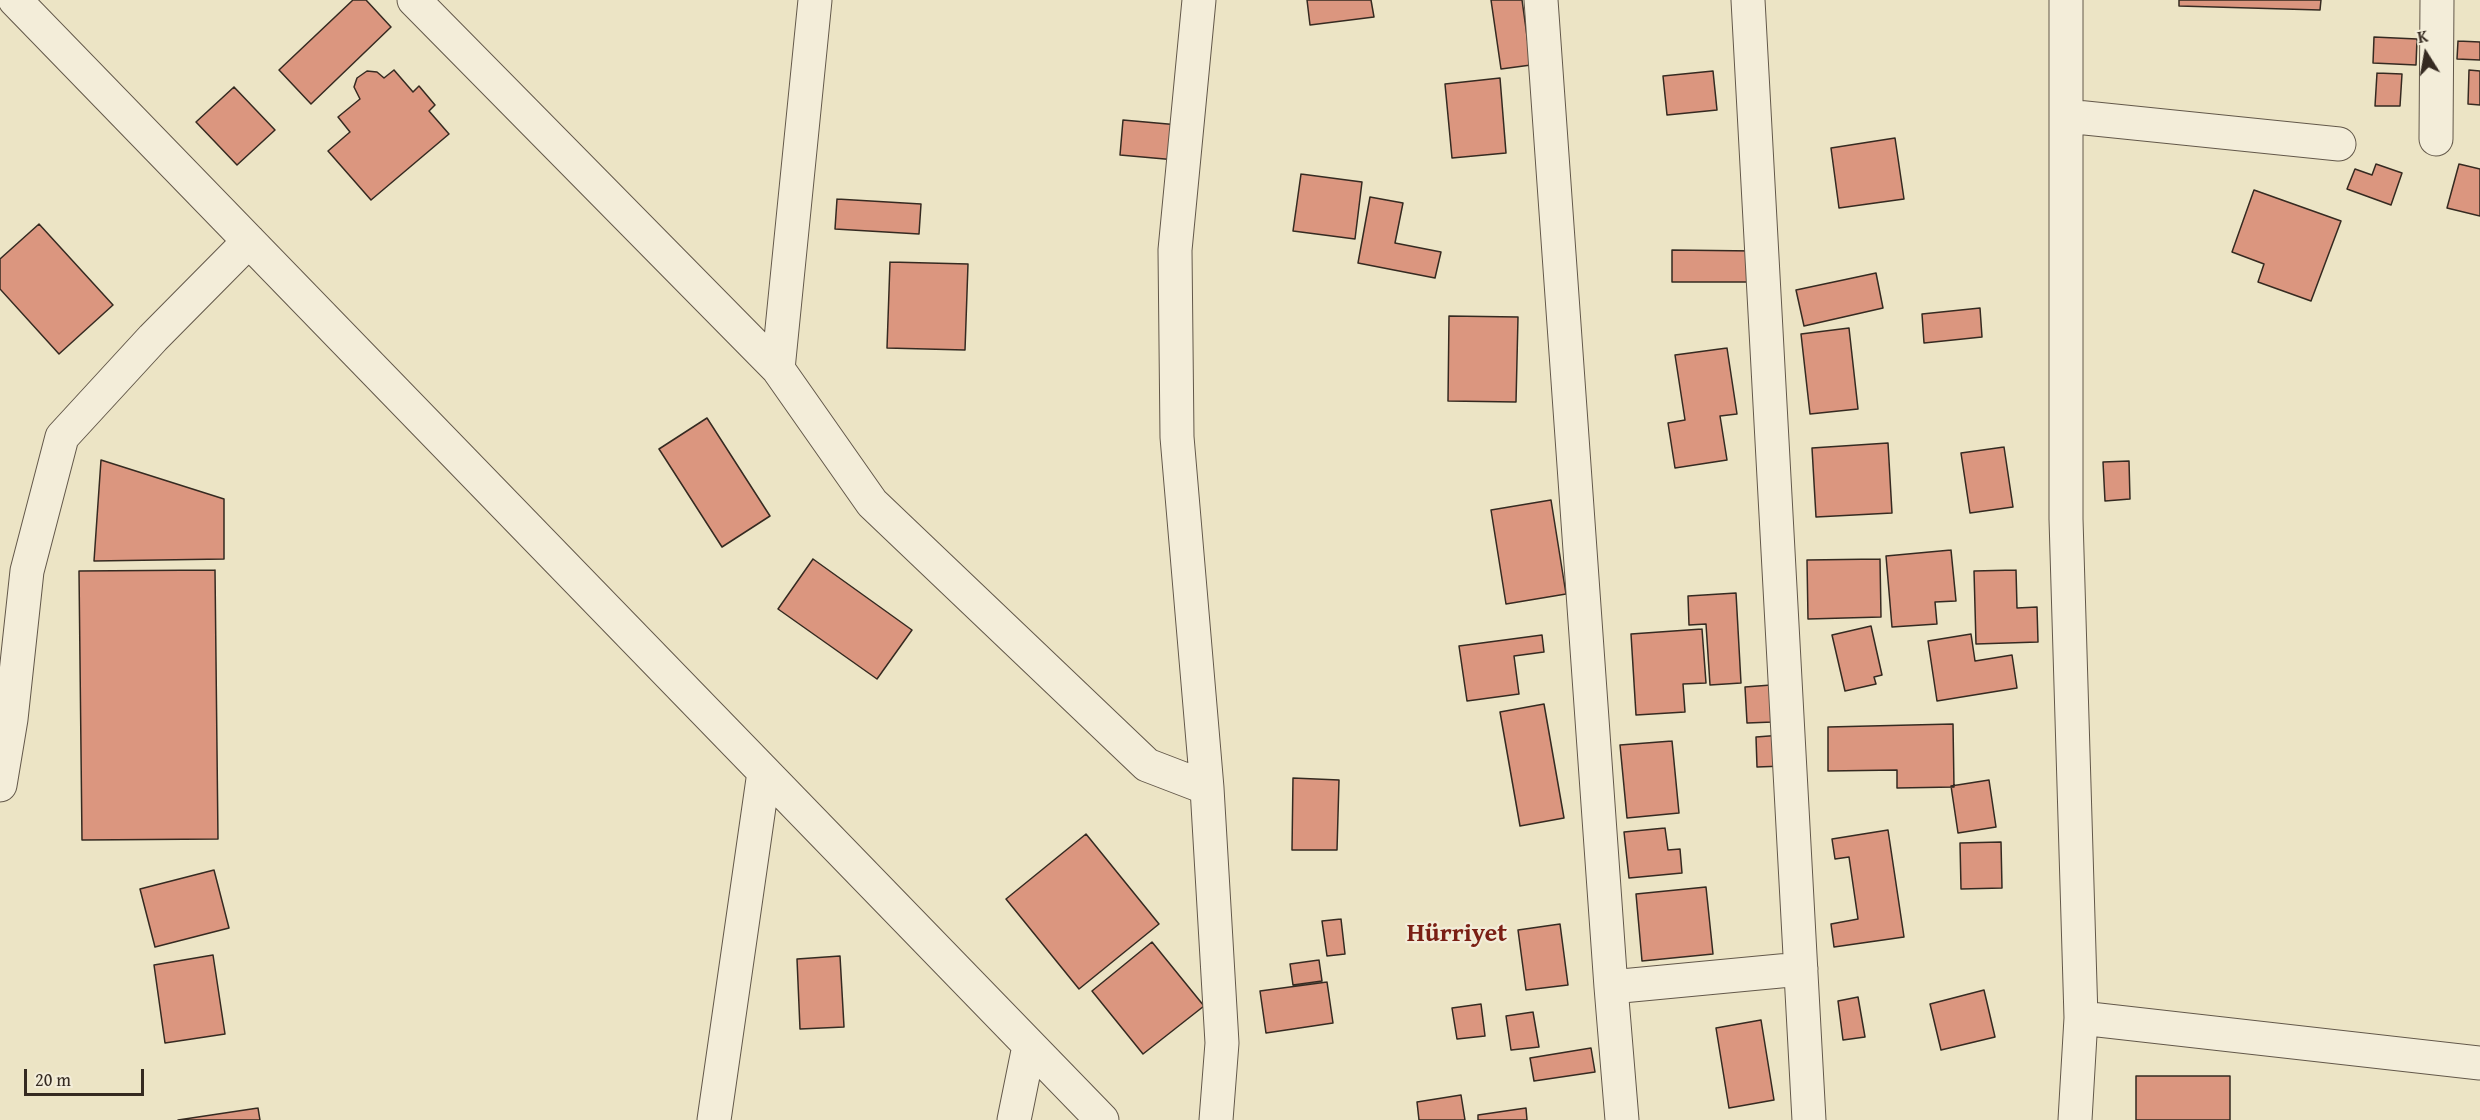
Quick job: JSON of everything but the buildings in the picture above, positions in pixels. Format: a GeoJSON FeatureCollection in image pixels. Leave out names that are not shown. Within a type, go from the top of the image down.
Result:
{"type":"FeatureCollection","features":[{"type":"Feature","properties":{"kind":"street"},"geometry":{"type":"LineString","coordinates":[[15,0],[1102,1120]]}},
{"type":"Feature","properties":{"kind":"street"},"geometry":{"type":"LineString","coordinates":[[414,0],[778,369],[872,503],[1147,765],[1207,788]]}},
{"type":"Feature","properties":{"kind":"street"},"geometry":{"type":"LineString","coordinates":[[778,369],[815,0]]}},
{"type":"Feature","properties":{"kind":"street"},"geometry":{"type":"LineString","coordinates":[[1199,0],[1175,250],[1176,402],[1207,788],[1222,1043],[1216,1120]]}},
{"type":"Feature","properties":{"kind":"street"},"geometry":{"type":"LineString","coordinates":[[1541,0],[1622,1120]]}},
{"type":"Feature","properties":{"kind":"street"},"geometry":{"type":"LineString","coordinates":[[1748,0],[1809,1120]]}},
{"type":"Feature","properties":{"kind":"street"},"geometry":{"type":"LineString","coordinates":[[2066,0],[2066,519],[2081,1018],[2075,1120]]}},
{"type":"Feature","properties":{"kind":"street"},"geometry":{"type":"LineString","coordinates":[[2436,139],[2437,0]]}},
{"type":"Feature","properties":{"kind":"street"},"geometry":{"type":"LineString","coordinates":[[2066,116],[2339,144]]}},
{"type":"Feature","properties":{"kind":"street"},"geometry":{"type":"LineString","coordinates":[[0,785],[12,719],[27,571],[62,437],[153,338],[249,241]]}},
{"type":"Feature","properties":{"kind":"street"},"geometry":{"type":"LineString","coordinates":[[714,1120],[764,772]]}},
{"type":"Feature","properties":{"kind":"street"},"geometry":{"type":"LineString","coordinates":[[1611,987],[1801,969]]}},
{"type":"Feature","properties":{"kind":"street"},"geometry":{"type":"LineString","coordinates":[[2081,1018],[2480,1064]]}},
{"type":"Feature","properties":{"kind":"street"},"geometry":{"type":"LineString","coordinates":[[1014,1120],[1029,1046]]}},
{"type":"Feature","properties":{"kind":"district","name":"Hürriyet"},"geometry":{"type":"Point","coordinates":[1457,934]}}]}
